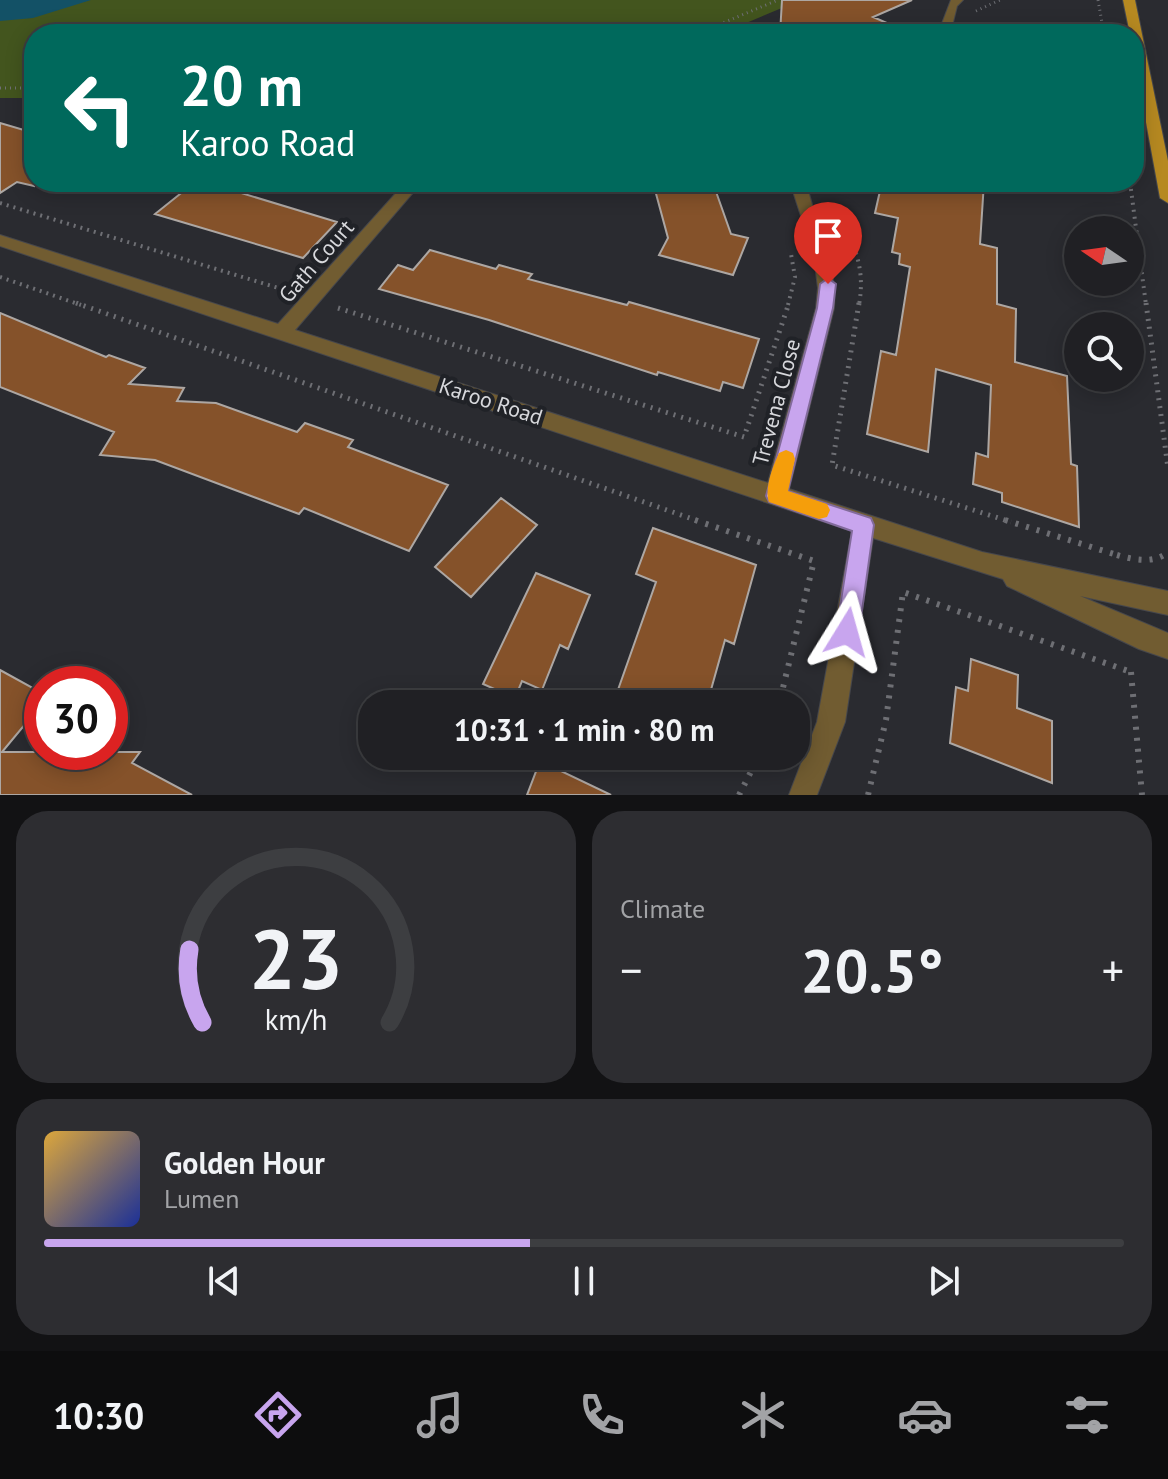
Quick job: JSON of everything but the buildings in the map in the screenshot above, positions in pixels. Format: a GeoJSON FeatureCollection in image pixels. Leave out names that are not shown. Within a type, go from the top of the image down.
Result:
{"type":"FeatureCollection","features":[{"type":"Feature","properties":{"kind":"main road"},"geometry":{"type":"LineString","coordinates":[[1129,0],[1134,24]]}},
{"type":"Feature","properties":{"kind":"main road"},"geometry":{"type":"LineString","coordinates":[[1144,76],[1168,198]]}},
{"type":"Feature","properties":{"kind":"street"},"geometry":{"type":"LineString","coordinates":[[947,24],[952,5],[957,0]]}},
{"type":"Feature","properties":{"kind":"street","name":"Gath Court"},"geometry":{"type":"LineString","coordinates":[[282,332],[405,192]]}},
{"type":"Feature","properties":{"kind":"street","name":"Trevena Close"},"geometry":{"type":"LineString","coordinates":[[776,496],[825,308],[828,284],[827,264],[802,192]]}},
{"type":"Feature","properties":{"kind":"street","name":"Karoo Road"},"geometry":{"type":"LineString","coordinates":[[0,240],[982,563],[1168,603]]}},
{"type":"Feature","properties":{"kind":"street"},"geometry":{"type":"LineString","coordinates":[[803,795],[831,722],[864,525]]}},
{"type":"Feature","properties":{"kind":"street","name":"Karoo Road"},"geometry":{"type":"LineString","coordinates":[[982,563],[1148,640],[1168,646]]}},
{"type":"Feature","properties":{"kind":"path"},"geometry":{"type":"LineString","coordinates":[[720,24],[778,0]]}},
{"type":"Feature","properties":{"kind":"path"},"geometry":{"type":"LineString","coordinates":[[972,21],[974,12],[1000,0]]}},
{"type":"Feature","properties":{"kind":"path"},"geometry":{"type":"LineString","coordinates":[[1098,0],[1102,24]]}},
{"type":"Feature","properties":{"kind":"path"},"geometry":{"type":"LineString","coordinates":[[0,88],[24,88]]}},
{"type":"Feature","properties":{"kind":"path"},"geometry":{"type":"LineString","coordinates":[[1131,192],[1168,468]]}},
{"type":"Feature","properties":{"kind":"path"},"geometry":{"type":"LineString","coordinates":[[0,203],[283,291]]}},
{"type":"Feature","properties":{"kind":"path"},"geometry":{"type":"LineString","coordinates":[[338,309],[744,437],[792,293],[795,277],[789,247]]}},
{"type":"Feature","properties":{"kind":"path"},"geometry":{"type":"LineString","coordinates":[[0,277],[814,561],[782,690]]}},
{"type":"Feature","properties":{"kind":"path"},"geometry":{"type":"LineString","coordinates":[[832,465],[1117,555]]}},
{"type":"Feature","properties":{"kind":"path"},"geometry":{"type":"LineString","coordinates":[[868,795],[881,754],[889,712],[903,592],[1131,672]]}},
{"type":"Feature","properties":{"kind":"path"},"geometry":{"type":"LineString","coordinates":[[739,795],[752,770]]}},
{"type":"Feature","properties":{"kind":"green space"},"geometry":{"type":"Polygon","coordinates":[[[0,0],[801,0],[744,24],[24,24],[24,98],[0,98],[0,0]]]}},
{"type":"Feature","properties":{"kind":"water"},"geometry":{"type":"Polygon","coordinates":[[[0,0],[91,0],[33,18],[0,21],[0,0]]]}},
{"type":"Feature","properties":{"kind":"slow traffic"},"geometry":{"type":"LineString","coordinates":[[786,459],[776,496],[819,510]]}},
{"type":"Feature","properties":{"kind":"route"},"geometry":{"type":"LineString","coordinates":[[828,284],[825,308],[776,496],[864,525],[847,632]]}}]}
